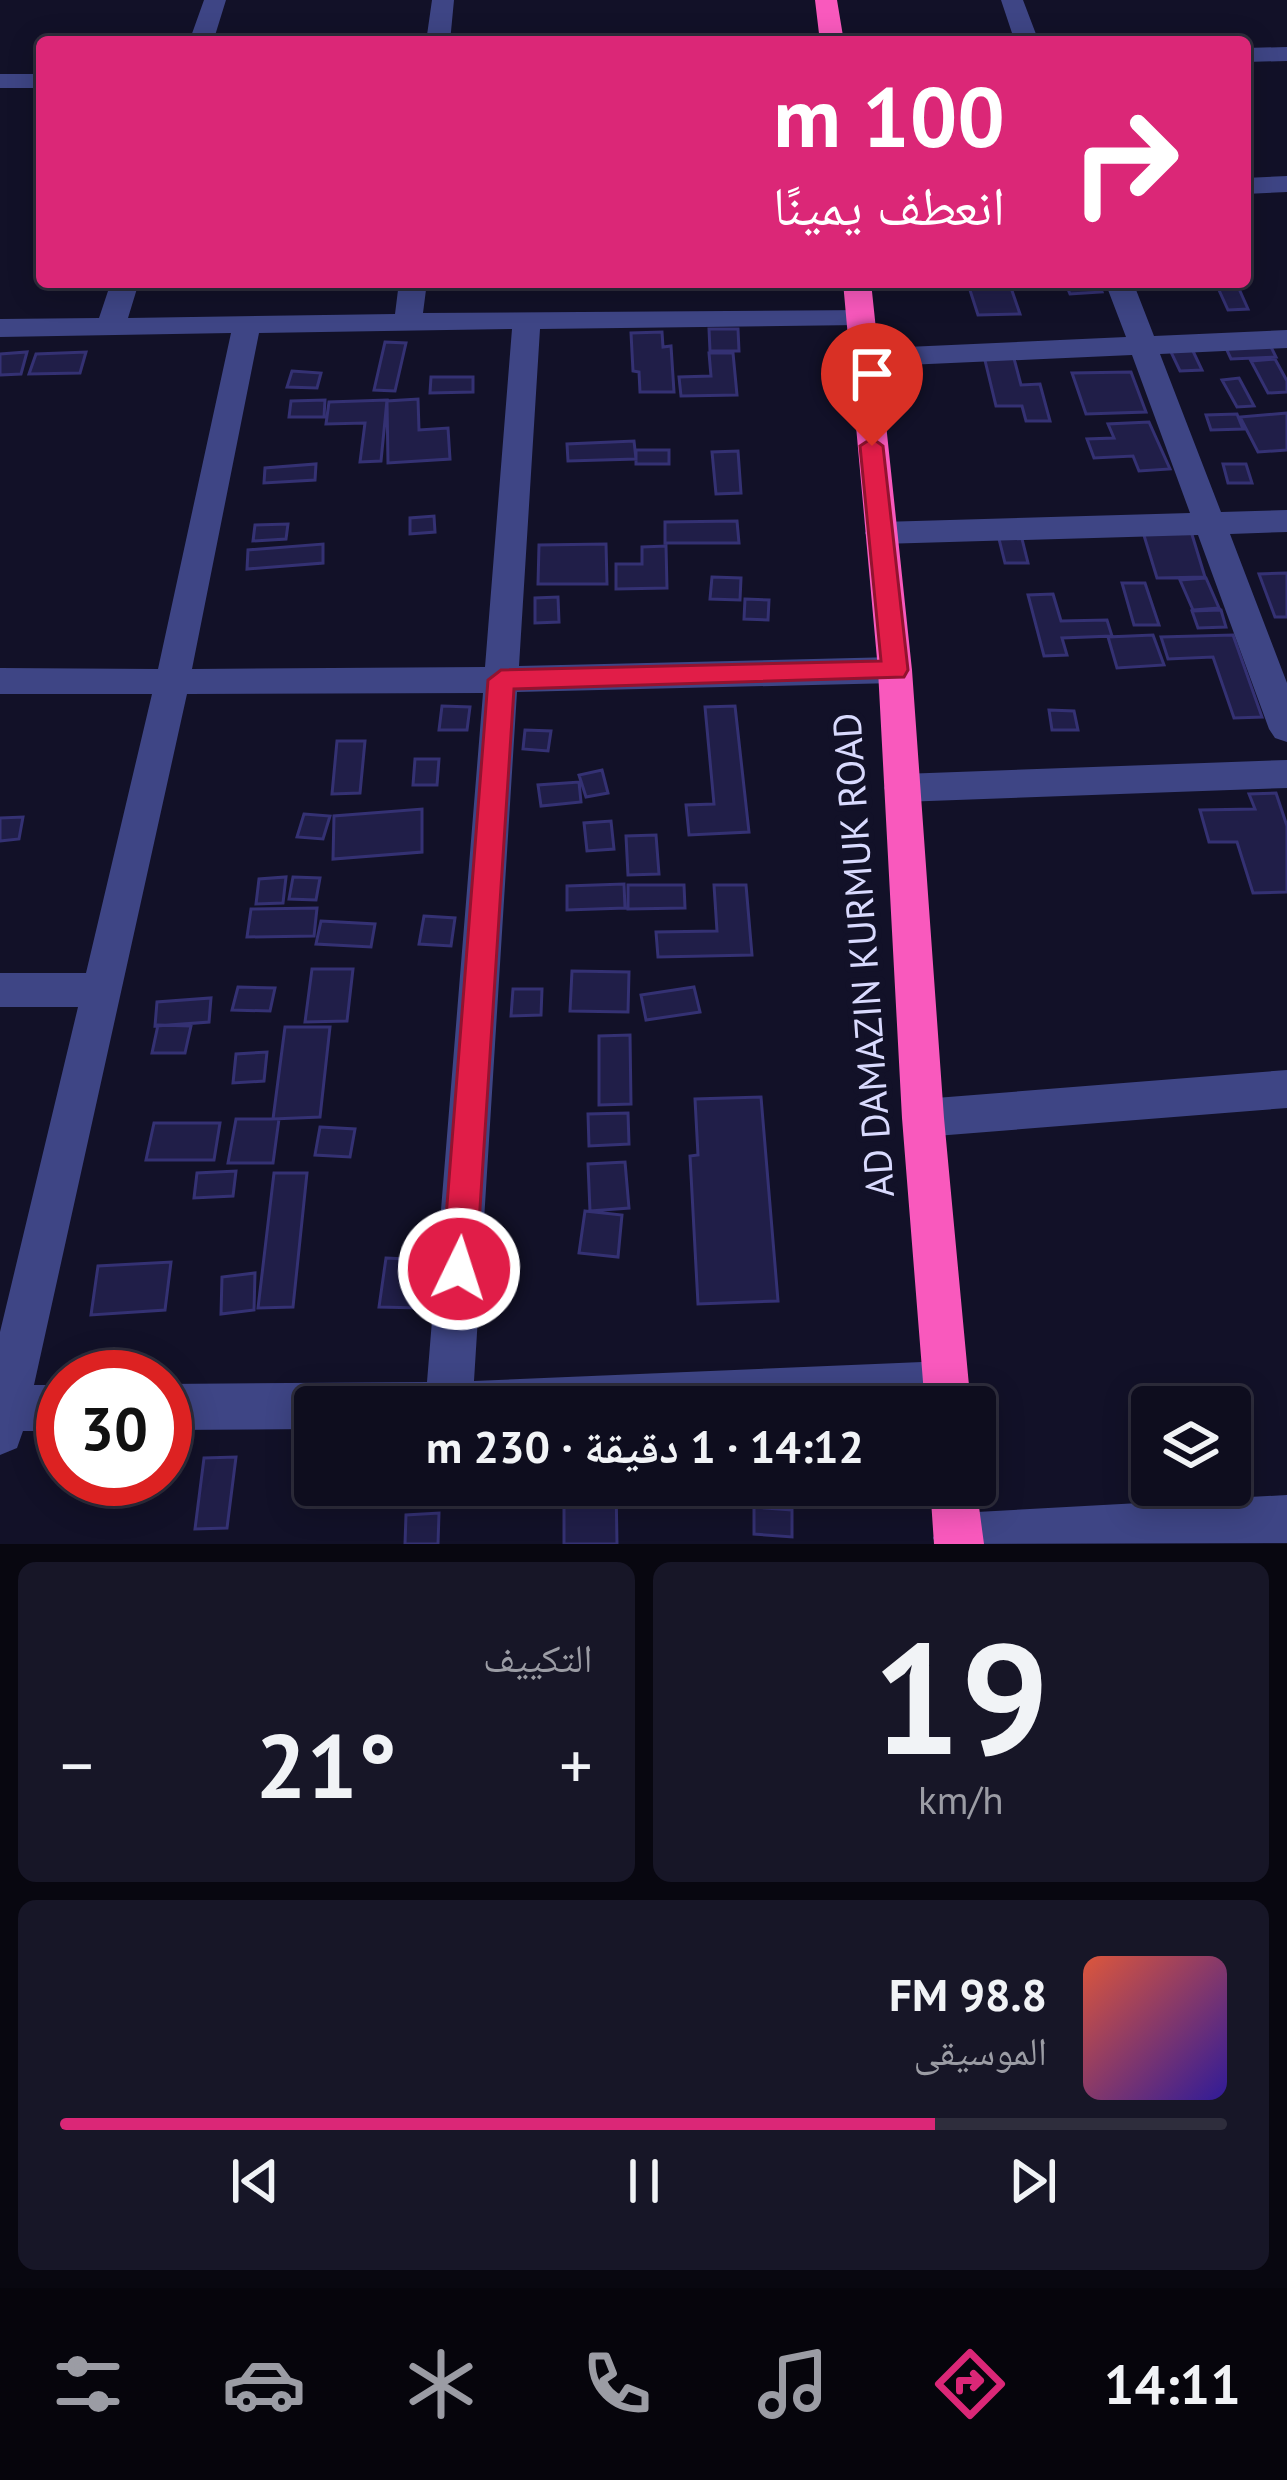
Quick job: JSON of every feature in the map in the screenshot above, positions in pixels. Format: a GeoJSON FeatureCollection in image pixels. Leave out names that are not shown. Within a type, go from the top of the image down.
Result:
{"type":"FeatureCollection","features":[{"type":"Feature","properties":{"kind":"highway"},"geometry":{"type":"LineString","coordinates":[[826,0],[831,36]]}},
{"type":"Feature","properties":{"kind":"highway","name":"AD DAMAZIN KURMUK ROAD"},"geometry":{"type":"LineString","coordinates":[[858,299],[895,670],[923,1118],[946,1386]]}},
{"type":"Feature","properties":{"kind":"highway"},"geometry":{"type":"LineString","coordinates":[[956,1506],[959,1541]]}},
{"type":"Feature","properties":{"kind":"street"},"geometry":{"type":"LineString","coordinates":[[203,36],[215,0]]}},
{"type":"Feature","properties":{"kind":"street"},"geometry":{"type":"LineString","coordinates":[[439,36],[443,0]]}},
{"type":"Feature","properties":{"kind":"street"},"geometry":{"type":"LineString","coordinates":[[1012,0],[1025,36]]}},
{"type":"Feature","properties":{"kind":"street"},"geometry":{"type":"LineString","coordinates":[[1251,55],[1287,54]]}},
{"type":"Feature","properties":{"kind":"street"},"geometry":{"type":"LineString","coordinates":[[0,81],[36,81]]}},
{"type":"Feature","properties":{"kind":"street"},"geometry":{"type":"LineString","coordinates":[[1251,186],[1287,184]]}},
{"type":"Feature","properties":{"kind":"street"},"geometry":{"type":"LineString","coordinates":[[111,326],[123,288]]}},
{"type":"Feature","properties":{"kind":"street"},"geometry":{"type":"LineString","coordinates":[[408,321],[411,288]]}},
{"type":"Feature","properties":{"kind":"street"},"geometry":{"type":"LineString","coordinates":[[1121,288],[1287,729]]}},
{"type":"Feature","properties":{"kind":"street"},"geometry":{"type":"LineString","coordinates":[[0,328],[527,318],[858,299]]}},
{"type":"Feature","properties":{"kind":"street"},"geometry":{"type":"LineString","coordinates":[[450,1386],[527,318]]}},
{"type":"Feature","properties":{"kind":"street"},"geometry":{"type":"LineString","coordinates":[[36,1412],[2,1416],[173,680],[247,324]]}},
{"type":"Feature","properties":{"kind":"street"},"geometry":{"type":"LineString","coordinates":[[862,358],[1287,338]]}},
{"type":"Feature","properties":{"kind":"street"},"geometry":{"type":"LineString","coordinates":[[881,533],[1287,521]]}},
{"type":"Feature","properties":{"kind":"street"},"geometry":{"type":"LineString","coordinates":[[0,681],[501,680],[895,670]]}},
{"type":"Feature","properties":{"kind":"street"},"geometry":{"type":"LineString","coordinates":[[902,788],[1287,774]]}},
{"type":"Feature","properties":{"kind":"street"},"geometry":{"type":"LineString","coordinates":[[0,991],[102,990]]}},
{"type":"Feature","properties":{"kind":"street"},"geometry":{"type":"LineString","coordinates":[[923,1118],[1287,1089]]}},
{"type":"Feature","properties":{"kind":"street"},"geometry":{"type":"LineString","coordinates":[[192,1407],[294,1406]]}},
{"type":"Feature","properties":{"kind":"street"},"geometry":{"type":"LineString","coordinates":[[959,1541],[1287,1519]]}},
{"type":"Feature","properties":{"kind":"building"},"geometry":{"type":"Polygon","coordinates":[[[969,288],[1011,288],[1020,314],[978,315],[969,288]]]}},
{"type":"Feature","properties":{"kind":"building"},"geometry":{"type":"Polygon","coordinates":[[[1068,288],[1100,288],[1102,292],[1070,294],[1068,288]]]}},
{"type":"Feature","properties":{"kind":"building"},"geometry":{"type":"Polygon","coordinates":[[[1218,288],[1239,288],[1248,309],[1228,310],[1218,288]]]}},
{"type":"Feature","properties":{"kind":"building"},"geometry":{"type":"Polygon","coordinates":[[[709,329],[738,329],[739,351],[710,351],[709,329]]]}},
{"type":"Feature","properties":{"kind":"building"},"geometry":{"type":"Polygon","coordinates":[[[662,332],[663,347],[671,346],[674,392],[640,392],[639,372],[633,371],[631,333],[662,332]]]}},
{"type":"Feature","properties":{"kind":"building"},"geometry":{"type":"Polygon","coordinates":[[[385,342],[406,343],[395,391],[374,390],[385,342]]]}},
{"type":"Feature","properties":{"kind":"building"},"geometry":{"type":"Polygon","coordinates":[[[1270,345],[1276,357],[1231,359],[1225,346],[1270,345]]]}},
{"type":"Feature","properties":{"kind":"building"},"geometry":{"type":"Polygon","coordinates":[[[1011,347],[1021,385],[1040,384],[1050,421],[1026,421],[1022,406],[996,406],[982,348],[1011,347]]]}},
{"type":"Feature","properties":{"kind":"building"},"geometry":{"type":"Polygon","coordinates":[[[1192,349],[1202,370],[1180,371],[1170,350],[1192,349]]]}},
{"type":"Feature","properties":{"kind":"building"},"geometry":{"type":"Polygon","coordinates":[[[27,352],[21,374],[0,375],[0,354],[27,352]]]}},
{"type":"Feature","properties":{"kind":"building"},"geometry":{"type":"Polygon","coordinates":[[[86,352],[80,373],[29,374],[36,354],[86,352]]]}},
{"type":"Feature","properties":{"kind":"building"},"geometry":{"type":"Polygon","coordinates":[[[709,353],[733,353],[737,395],[681,396],[679,377],[711,376],[709,353]]]}},
{"type":"Feature","properties":{"kind":"building"},"geometry":{"type":"Polygon","coordinates":[[[1275,359],[1287,381],[1287,392],[1268,393],[1251,361],[1275,359]]]}},
{"type":"Feature","properties":{"kind":"building"},"geometry":{"type":"Polygon","coordinates":[[[292,371],[321,373],[317,388],[287,387],[292,371]]]}},
{"type":"Feature","properties":{"kind":"building"},"geometry":{"type":"Polygon","coordinates":[[[1131,372],[1146,412],[1086,414],[1072,373],[1131,372]]]}},
{"type":"Feature","properties":{"kind":"building"},"geometry":{"type":"Polygon","coordinates":[[[431,377],[473,377],[473,392],[430,393],[431,377]]]}},
{"type":"Feature","properties":{"kind":"building"},"geometry":{"type":"Polygon","coordinates":[[[1239,378],[1254,406],[1237,407],[1222,380],[1239,378]]]}},
{"type":"Feature","properties":{"kind":"building"},"geometry":{"type":"Polygon","coordinates":[[[418,399],[419,430],[448,428],[450,459],[388,463],[387,401],[418,399]]]}},
{"type":"Feature","properties":{"kind":"building"},"geometry":{"type":"Polygon","coordinates":[[[325,400],[324,417],[289,417],[291,401],[325,400]]]}},
{"type":"Feature","properties":{"kind":"building"},"geometry":{"type":"Polygon","coordinates":[[[387,400],[381,461],[360,462],[365,423],[326,424],[329,402],[387,400]]]}},
{"type":"Feature","properties":{"kind":"building"},"geometry":{"type":"Polygon","coordinates":[[[1287,413],[1287,450],[1258,452],[1240,417],[1287,413]]]}},
{"type":"Feature","properties":{"kind":"building"},"geometry":{"type":"Polygon","coordinates":[[[1237,414],[1243,429],[1211,430],[1206,415],[1237,414]]]}},
{"type":"Feature","properties":{"kind":"building"},"geometry":{"type":"Polygon","coordinates":[[[1149,422],[1170,469],[1139,471],[1133,456],[1094,458],[1087,439],[1114,438],[1108,424],[1149,422]]]}},
{"type":"Feature","properties":{"kind":"building"},"geometry":{"type":"Polygon","coordinates":[[[634,441],[636,459],[568,461],[567,444],[634,441]]]}},
{"type":"Feature","properties":{"kind":"building"},"geometry":{"type":"Polygon","coordinates":[[[636,450],[669,450],[669,464],[636,464],[636,450]]]}},
{"type":"Feature","properties":{"kind":"building"},"geometry":{"type":"Polygon","coordinates":[[[738,451],[741,493],[716,494],[712,452],[738,451]]]}},
{"type":"Feature","properties":{"kind":"building"},"geometry":{"type":"Polygon","coordinates":[[[316,464],[315,480],[264,483],[265,468],[316,464]]]}},
{"type":"Feature","properties":{"kind":"building"},"geometry":{"type":"Polygon","coordinates":[[[1223,464],[1246,464],[1252,483],[1228,483],[1223,464]]]}},
{"type":"Feature","properties":{"kind":"building"},"geometry":{"type":"Polygon","coordinates":[[[434,516],[435,532],[410,534],[410,518],[434,516]]]}},
{"type":"Feature","properties":{"kind":"building"},"geometry":{"type":"Polygon","coordinates":[[[737,521],[739,543],[665,543],[665,522],[737,521]]]}},
{"type":"Feature","properties":{"kind":"building"},"geometry":{"type":"Polygon","coordinates":[[[288,524],[286,539],[253,541],[255,525],[288,524]]]}},
{"type":"Feature","properties":{"kind":"building"},"geometry":{"type":"Polygon","coordinates":[[[1190,528],[1205,577],[1157,578],[1142,529],[1190,528]]]}},
{"type":"Feature","properties":{"kind":"building"},"geometry":{"type":"Polygon","coordinates":[[[998,535],[1021,535],[1028,563],[1005,563],[998,535]]]}},
{"type":"Feature","properties":{"kind":"building"},"geometry":{"type":"Polygon","coordinates":[[[323,544],[323,563],[247,569],[248,550],[323,544]]]}},
{"type":"Feature","properties":{"kind":"building"},"geometry":{"type":"Polygon","coordinates":[[[606,544],[607,584],[538,584],[539,545],[606,544]]]}},
{"type":"Feature","properties":{"kind":"building"},"geometry":{"type":"Polygon","coordinates":[[[666,546],[667,588],[616,589],[616,564],[642,564],[642,547],[666,546]]]}},
{"type":"Feature","properties":{"kind":"building"},"geometry":{"type":"Polygon","coordinates":[[[1287,573],[1287,617],[1275,617],[1259,574],[1287,573]]]}},
{"type":"Feature","properties":{"kind":"building"},"geometry":{"type":"Polygon","coordinates":[[[712,577],[741,578],[740,600],[710,599],[712,577]]]}},
{"type":"Feature","properties":{"kind":"building"},"geometry":{"type":"Polygon","coordinates":[[[1206,578],[1219,608],[1193,610],[1180,580],[1206,578]]]}},
{"type":"Feature","properties":{"kind":"building"},"geometry":{"type":"Polygon","coordinates":[[[1122,583],[1145,583],[1159,625],[1134,625],[1122,583]]]}},
{"type":"Feature","properties":{"kind":"building"},"geometry":{"type":"Polygon","coordinates":[[[1053,594],[1061,621],[1107,620],[1112,636],[1062,638],[1067,655],[1044,656],[1028,595],[1053,594]]]}},
{"type":"Feature","properties":{"kind":"building"},"geometry":{"type":"Polygon","coordinates":[[[558,597],[559,622],[535,623],[535,598],[558,597]]]}},
{"type":"Feature","properties":{"kind":"building"},"geometry":{"type":"Polygon","coordinates":[[[745,599],[769,600],[768,620],[744,619],[745,599]]]}},
{"type":"Feature","properties":{"kind":"building"},"geometry":{"type":"Polygon","coordinates":[[[1221,610],[1226,627],[1198,628],[1192,611],[1221,610]]]}},
{"type":"Feature","properties":{"kind":"building"},"geometry":{"type":"Polygon","coordinates":[[[1153,635],[1164,665],[1117,668],[1108,637],[1153,635]]]}},
{"type":"Feature","properties":{"kind":"building"},"geometry":{"type":"Polygon","coordinates":[[[1233,635],[1262,717],[1234,718],[1213,657],[1168,659],[1161,637],[1233,635]]]}},
{"type":"Feature","properties":{"kind":"building"},"geometry":{"type":"Polygon","coordinates":[[[442,706],[470,707],[467,730],[439,730],[442,706]]]}},
{"type":"Feature","properties":{"kind":"building"},"geometry":{"type":"Polygon","coordinates":[[[735,706],[749,832],[689,835],[686,805],[714,804],[705,707],[735,706]]]}},
{"type":"Feature","properties":{"kind":"building"},"geometry":{"type":"Polygon","coordinates":[[[1049,710],[1074,711],[1078,730],[1052,730],[1049,710]]]}},
{"type":"Feature","properties":{"kind":"building"},"geometry":{"type":"Polygon","coordinates":[[[525,730],[551,731],[548,751],[523,749],[525,730]]]}},
{"type":"Feature","properties":{"kind":"building"},"geometry":{"type":"Polygon","coordinates":[[[337,741],[365,741],[360,793],[332,794],[337,741]]]}},
{"type":"Feature","properties":{"kind":"building"},"geometry":{"type":"Polygon","coordinates":[[[415,759],[439,759],[437,785],[413,785],[415,759]]]}},
{"type":"Feature","properties":{"kind":"building"},"geometry":{"type":"Polygon","coordinates":[[[602,770],[608,793],[586,797],[579,775],[602,770]]]}},
{"type":"Feature","properties":{"kind":"building"},"geometry":{"type":"Polygon","coordinates":[[[579,782],[581,802],[541,806],[538,785],[579,782]]]}},
{"type":"Feature","properties":{"kind":"building"},"geometry":{"type":"Polygon","coordinates":[[[1276,793],[1287,826],[1287,892],[1253,893],[1237,842],[1209,842],[1200,810],[1255,809],[1249,794],[1276,793]]]}},
{"type":"Feature","properties":{"kind":"building"},"geometry":{"type":"Polygon","coordinates":[[[422,809],[422,852],[333,859],[334,816],[422,809]]]}},
{"type":"Feature","properties":{"kind":"building"},"geometry":{"type":"Polygon","coordinates":[[[304,814],[330,816],[323,839],[297,837],[304,814]]]}},
{"type":"Feature","properties":{"kind":"building"},"geometry":{"type":"Polygon","coordinates":[[[23,817],[19,839],[0,841],[0,818],[23,817]]]}},
{"type":"Feature","properties":{"kind":"building"},"geometry":{"type":"Polygon","coordinates":[[[611,821],[614,849],[587,851],[584,823],[611,821]]]}},
{"type":"Feature","properties":{"kind":"building"},"geometry":{"type":"Polygon","coordinates":[[[656,835],[659,874],[628,875],[626,836],[656,835]]]}},
{"type":"Feature","properties":{"kind":"building"},"geometry":{"type":"Polygon","coordinates":[[[286,877],[283,903],[256,904],[259,879],[286,877]]]}},
{"type":"Feature","properties":{"kind":"building"},"geometry":{"type":"Polygon","coordinates":[[[293,877],[320,878],[316,900],[289,899],[293,877]]]}},
{"type":"Feature","properties":{"kind":"building"},"geometry":{"type":"Polygon","coordinates":[[[624,884],[625,908],[567,910],[567,886],[624,884]]]}},
{"type":"Feature","properties":{"kind":"building"},"geometry":{"type":"Polygon","coordinates":[[[628,885],[684,885],[685,908],[628,909],[628,885]]]}},
{"type":"Feature","properties":{"kind":"building"},"geometry":{"type":"Polygon","coordinates":[[[714,885],[746,885],[752,955],[658,957],[656,932],[717,931],[714,885]]]}},
{"type":"Feature","properties":{"kind":"building"},"geometry":{"type":"Polygon","coordinates":[[[317,908],[314,936],[247,937],[251,909],[317,908]]]}},
{"type":"Feature","properties":{"kind":"building"},"geometry":{"type":"Polygon","coordinates":[[[424,916],[455,918],[451,946],[419,944],[424,916]]]}},
{"type":"Feature","properties":{"kind":"building"},"geometry":{"type":"Polygon","coordinates":[[[321,921],[375,924],[371,947],[316,944],[321,921]]]}},
{"type":"Feature","properties":{"kind":"building"},"geometry":{"type":"Polygon","coordinates":[[[312,969],[353,969],[347,1021],[305,1022],[312,969]]]}},
{"type":"Feature","properties":{"kind":"building"},"geometry":{"type":"Polygon","coordinates":[[[572,971],[629,972],[628,1012],[570,1011],[572,971]]]}},
{"type":"Feature","properties":{"kind":"building"},"geometry":{"type":"Polygon","coordinates":[[[238,987],[275,988],[270,1011],[232,1010],[238,987]]]}},
{"type":"Feature","properties":{"kind":"building"},"geometry":{"type":"Polygon","coordinates":[[[694,987],[700,1012],[646,1020],[641,995],[694,987]]]}},
{"type":"Feature","properties":{"kind":"building"},"geometry":{"type":"Polygon","coordinates":[[[513,989],[542,989],[541,1015],[511,1016],[513,989]]]}},
{"type":"Feature","properties":{"kind":"building"},"geometry":{"type":"Polygon","coordinates":[[[211,998],[209,1022],[155,1026],[157,1002],[211,998]]]}},
{"type":"Feature","properties":{"kind":"building"},"geometry":{"type":"Polygon","coordinates":[[[158,1025],[191,1026],[185,1053],[152,1053],[158,1025]]]}},
{"type":"Feature","properties":{"kind":"building"},"geometry":{"type":"Polygon","coordinates":[[[285,1027],[330,1027],[320,1117],[273,1119],[285,1027]]]}},
{"type":"Feature","properties":{"kind":"building"},"geometry":{"type":"Polygon","coordinates":[[[630,1035],[631,1104],[599,1105],[599,1036],[630,1035]]]}},
{"type":"Feature","properties":{"kind":"building"},"geometry":{"type":"Polygon","coordinates":[[[267,1052],[264,1081],[233,1083],[236,1054],[267,1052]]]}},
{"type":"Feature","properties":{"kind":"building"},"geometry":{"type":"Polygon","coordinates":[[[761,1097],[778,1301],[698,1304],[690,1156],[698,1155],[695,1099],[761,1097]]]}},
{"type":"Feature","properties":{"kind":"building"},"geometry":{"type":"Polygon","coordinates":[[[628,1113],[629,1144],[589,1146],[588,1114],[628,1113]]]}},
{"type":"Feature","properties":{"kind":"building"},"geometry":{"type":"Polygon","coordinates":[[[236,1119],[279,1119],[273,1163],[228,1163],[236,1119]]]}},
{"type":"Feature","properties":{"kind":"building"},"geometry":{"type":"Polygon","coordinates":[[[154,1123],[220,1123],[214,1160],[146,1160],[154,1123]]]}},
{"type":"Feature","properties":{"kind":"building"},"geometry":{"type":"Polygon","coordinates":[[[320,1127],[355,1129],[350,1157],[315,1155],[320,1127]]]}},
{"type":"Feature","properties":{"kind":"building"},"geometry":{"type":"Polygon","coordinates":[[[625,1162],[629,1208],[590,1211],[588,1164],[625,1162]]]}},
{"type":"Feature","properties":{"kind":"building"},"geometry":{"type":"Polygon","coordinates":[[[236,1171],[233,1196],[194,1198],[197,1173],[236,1171]]]}},
{"type":"Feature","properties":{"kind":"building"},"geometry":{"type":"Polygon","coordinates":[[[274,1173],[307,1173],[293,1307],[258,1308],[274,1173]]]}},
{"type":"Feature","properties":{"kind":"building"},"geometry":{"type":"Polygon","coordinates":[[[585,1211],[622,1215],[618,1257],[579,1253],[585,1211]]]}},
{"type":"Feature","properties":{"kind":"building"},"geometry":{"type":"Polygon","coordinates":[[[386,1258],[426,1260],[421,1308],[379,1307],[386,1258]]]}},
{"type":"Feature","properties":{"kind":"building"},"geometry":{"type":"Polygon","coordinates":[[[171,1262],[165,1310],[91,1315],[98,1266],[171,1262]]]}},
{"type":"Feature","properties":{"kind":"building"},"geometry":{"type":"Polygon","coordinates":[[[255,1273],[254,1310],[221,1314],[222,1277],[255,1273]]]}},
{"type":"Feature","properties":{"kind":"building"},"geometry":{"type":"Polygon","coordinates":[[[236,1457],[227,1528],[195,1529],[204,1458],[236,1457]]]}},
{"type":"Feature","properties":{"kind":"building"},"geometry":{"type":"Polygon","coordinates":[[[564,1506],[616,1506],[617,1544],[564,1544],[564,1506]]]}},
{"type":"Feature","properties":{"kind":"building"},"geometry":{"type":"Polygon","coordinates":[[[754,1507],[792,1510],[792,1537],[754,1534],[754,1507]]]}},
{"type":"Feature","properties":{"kind":"building"},"geometry":{"type":"Polygon","coordinates":[[[439,1513],[438,1544],[405,1544],[406,1515],[439,1513]]]}},
{"type":"Feature","properties":{"kind":"route"},"geometry":{"type":"LineString","coordinates":[[459,1269],[501,680],[895,670],[872,446]]}}]}
